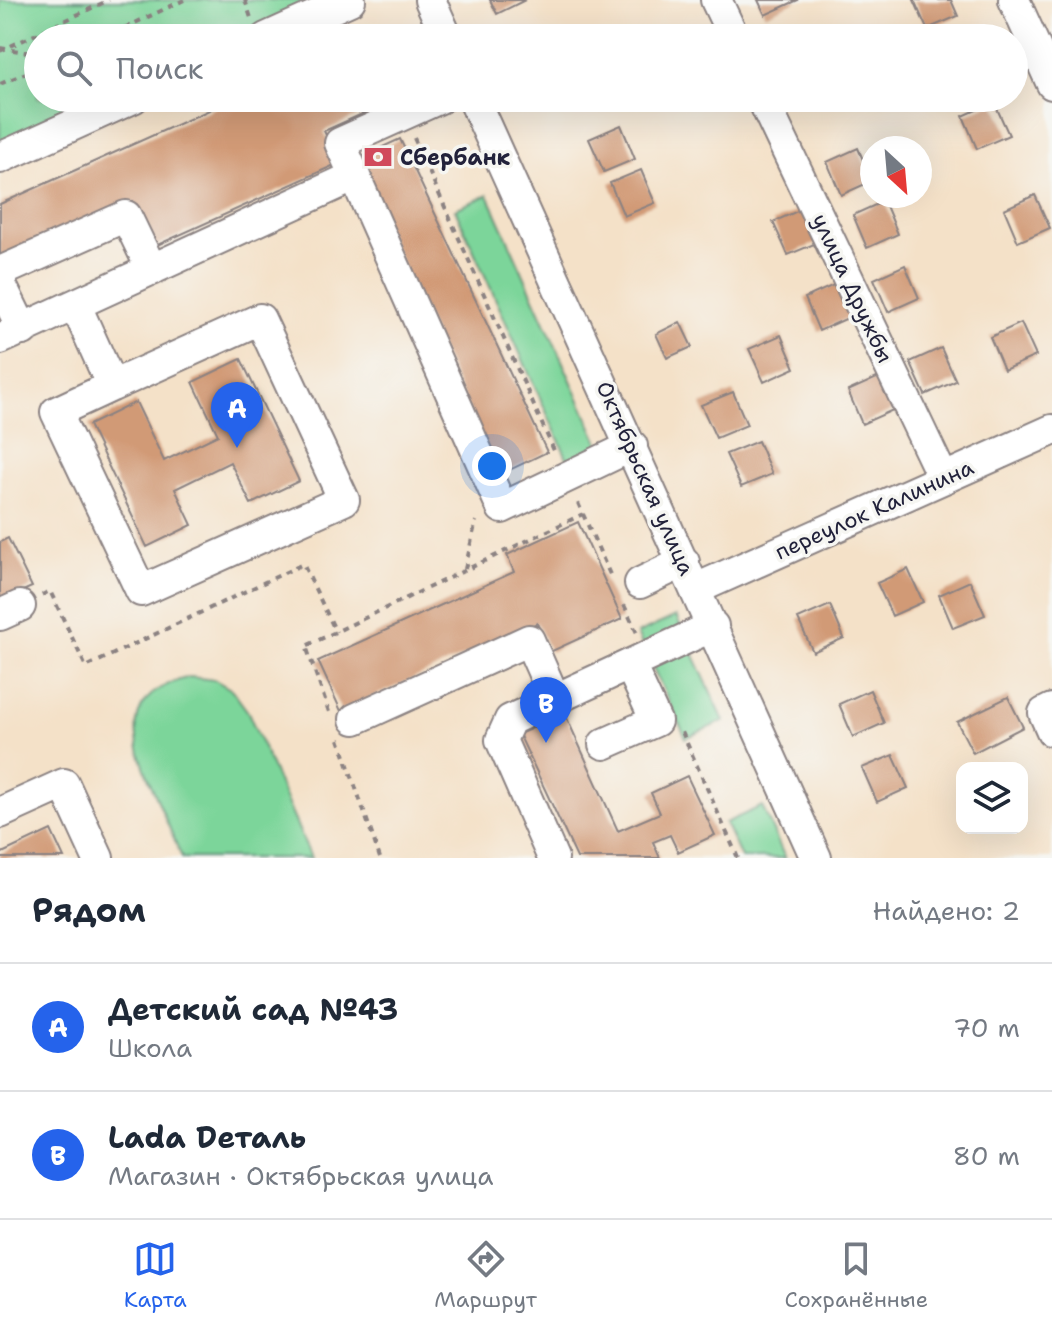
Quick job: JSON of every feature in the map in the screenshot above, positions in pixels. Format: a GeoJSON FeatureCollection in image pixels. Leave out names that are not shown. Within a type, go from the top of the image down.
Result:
{"type":"FeatureCollection","features":[{"type":"Feature","properties":{"kind":"street"},"geometry":{"type":"LineString","coordinates":[[280,24],[350,0]]}},
{"type":"Feature","properties":{"kind":"street"},"geometry":{"type":"LineString","coordinates":[[430,0],[441,24]]}},
{"type":"Feature","properties":{"kind":"street"},"geometry":{"type":"LineString","coordinates":[[716,0],[727,24]]}},
{"type":"Feature","properties":{"kind":"street"},"geometry":{"type":"LineString","coordinates":[[1014,0],[1025,24]]}},
{"type":"Feature","properties":{"kind":"street"},"geometry":{"type":"LineString","coordinates":[[1028,31],[1052,84]]}},
{"type":"Feature","properties":{"kind":"street"},"geometry":{"type":"LineString","coordinates":[[0,158],[102,112]]}},
{"type":"Feature","properties":{"kind":"street"},"geometry":{"type":"LineString","coordinates":[[409,112],[340,143],[502,508],[632,446]]}},
{"type":"Feature","properties":{"kind":"street","name":"Октябрьская улица"},"geometry":{"type":"LineString","coordinates":[[479,112],[816,858]]}},
{"type":"Feature","properties":{"kind":"street","name":"улица Дружбы"},"geometry":{"type":"LineString","coordinates":[[769,112],[943,478]]}},
{"type":"Feature","properties":{"kind":"street"},"geometry":{"type":"LineString","coordinates":[[0,283],[11,335],[355,176]]}},
{"type":"Feature","properties":{"kind":"street"},"geometry":{"type":"LineString","coordinates":[[0,272],[126,216],[152,270]]}},
{"type":"Feature","properties":{"kind":"street"},"geometry":{"type":"LineString","coordinates":[[76,306],[112,386]]}},
{"type":"Feature","properties":{"kind":"street"},"geometry":{"type":"LineString","coordinates":[[260,319],[344,500],[141,591],[56,412],[112,386],[260,319]]}},
{"type":"Feature","properties":{"kind":"street","name":"переулок Калинина"},"geometry":{"type":"LineString","coordinates":[[696,589],[1052,430]]}},
{"type":"Feature","properties":{"kind":"street"},"geometry":{"type":"LineString","coordinates":[[640,583],[684,562]]}},
{"type":"Feature","properties":{"kind":"street"},"geometry":{"type":"LineString","coordinates":[[553,858],[501,740],[510,720],[713,626]]}},
{"type":"Feature","properties":{"kind":"street"},"geometry":{"type":"LineString","coordinates":[[355,719],[529,640],[555,699]]}},
{"type":"Feature","properties":{"kind":"street"},"geometry":{"type":"LineString","coordinates":[[604,744],[656,721],[630,665]]}},
{"type":"Feature","properties":{"kind":"street"},"geometry":{"type":"LineString","coordinates":[[1052,709],[1044,713],[1052,731]]}},
{"type":"Feature","properties":{"kind":"street"},"geometry":{"type":"LineString","coordinates":[[0,813],[64,784],[98,858]]}},
{"type":"Feature","properties":{"kind":"path"},"geometry":{"type":"LineString","coordinates":[[57,24],[109,0]]}},
{"type":"Feature","properties":{"kind":"path"},"geometry":{"type":"LineString","coordinates":[[133,24],[184,0]]}},
{"type":"Feature","properties":{"kind":"path"},"geometry":{"type":"LineString","coordinates":[[245,0],[256,24]]}},
{"type":"Feature","properties":{"kind":"path"},"geometry":{"type":"LineString","coordinates":[[2,49],[24,39]]}},
{"type":"Feature","properties":{"kind":"path"},"geometry":{"type":"LineString","coordinates":[[2,49],[24,52]]}},
{"type":"Feature","properties":{"kind":"path"},"geometry":{"type":"LineString","coordinates":[[0,84],[24,74]]}},
{"type":"Feature","properties":{"kind":"path"},"geometry":{"type":"LineString","coordinates":[[10,610],[50,591],[86,667],[303,564],[336,632],[583,514]]}},
{"type":"Feature","properties":{"kind":"green space"},"geometry":{"type":"Polygon","coordinates":[[[0,0],[320,0],[267,24],[24,24],[24,112],[72,112],[0,145],[0,0]]]}},
{"type":"Feature","properties":{"kind":"green space"},"geometry":{"type":"Polygon","coordinates":[[[488,195],[604,454],[572,469],[455,209],[488,195]]]}},
{"type":"Feature","properties":{"kind":"green space"},"geometry":{"type":"Polygon","coordinates":[[[676,616],[724,721],[686,738],[637,634],[676,616]]]}},
{"type":"Feature","properties":{"kind":"green space"},"geometry":{"type":"Polygon","coordinates":[[[190,677],[215,680],[232,690],[248,712],[311,858],[182,858],[141,756],[137,722],[141,708],[151,695],[190,677]]]}},
{"type":"Feature","properties":{"kind":"green space"},"geometry":{"type":"Polygon","coordinates":[[[762,806],[785,858],[741,858],[725,823],[762,806]]]}},
{"type":"Feature","properties":{"kind":"building"},"geometry":{"type":"Polygon","coordinates":[[[490,0],[525,0],[497,14],[490,0]]]}},
{"type":"Feature","properties":{"kind":"building"},"geometry":{"type":"Polygon","coordinates":[[[758,0],[798,0],[765,15],[758,0]]]}},
{"type":"Feature","properties":{"kind":"building"},"geometry":{"type":"Polygon","coordinates":[[[914,0],[951,0],[958,16],[939,24],[925,24],[914,0]]]}},
{"type":"Feature","properties":{"kind":"building"},"geometry":{"type":"Polygon","coordinates":[[[205,112],[367,112],[324,131],[339,163],[153,247],[132,201],[0,260],[0,204],[205,112]]]}},
{"type":"Feature","properties":{"kind":"building"},"geometry":{"type":"Polygon","coordinates":[[[972,112],[999,112],[1009,135],[977,149],[963,116],[972,112]]]}},
{"type":"Feature","properties":{"kind":"building"},"geometry":{"type":"Polygon","coordinates":[[[621,125],[635,159],[604,172],[589,139],[621,125]]]}},
{"type":"Feature","properties":{"kind":"building"},"geometry":{"type":"Polygon","coordinates":[[[400,139],[547,452],[499,475],[354,160],[400,139]]]}},
{"type":"Feature","properties":{"kind":"building"},"geometry":{"type":"Polygon","coordinates":[[[858,148],[860,186],[841,195],[827,162],[858,148]]]}},
{"type":"Feature","properties":{"kind":"building"},"geometry":{"type":"Polygon","coordinates":[[[641,170],[655,203],[624,216],[610,183],[641,170]]]}},
{"type":"Feature","properties":{"kind":"building"},"geometry":{"type":"Polygon","coordinates":[[[1035,195],[1050,228],[1018,242],[1004,209],[1035,195]]]}},
{"type":"Feature","properties":{"kind":"building"},"geometry":{"type":"Polygon","coordinates":[[[804,208],[819,242],[788,255],[773,222],[804,208]]]}},
{"type":"Feature","properties":{"kind":"building"},"geometry":{"type":"Polygon","coordinates":[[[868,208],[887,208],[898,234],[867,248],[853,215],[868,208]]]}},
{"type":"Feature","properties":{"kind":"building"},"geometry":{"type":"Polygon","coordinates":[[[905,265],[919,298],[888,312],[874,279],[905,265]]]}},
{"type":"Feature","properties":{"kind":"building"},"geometry":{"type":"Polygon","coordinates":[[[836,284],[850,317],[819,331],[805,298],[836,284]]]}},
{"type":"Feature","properties":{"kind":"building"},"geometry":{"type":"Polygon","coordinates":[[[680,322],[692,347],[667,358],[656,334],[680,322]]]}},
{"type":"Feature","properties":{"kind":"building"},"geometry":{"type":"Polygon","coordinates":[[[1021,323],[1036,356],[1004,370],[990,337],[1021,323]]]}},
{"type":"Feature","properties":{"kind":"building"},"geometry":{"type":"Polygon","coordinates":[[[781,335],[795,368],[764,382],[749,349],[781,335]]]}},
{"type":"Feature","properties":{"kind":"building"},"geometry":{"type":"Polygon","coordinates":[[[941,348],[956,381],[925,395],[910,362],[941,348]]]}},
{"type":"Feature","properties":{"kind":"building"},"geometry":{"type":"Polygon","coordinates":[[[241,359],[299,481],[251,504],[230,462],[175,489],[192,525],[147,547],[89,425],[136,402],[164,461],[218,435],[193,382],[241,359]]]}},
{"type":"Feature","properties":{"kind":"building"},"geometry":{"type":"Polygon","coordinates":[[[879,377],[893,410],[862,424],[848,391],[879,377]]]}},
{"type":"Feature","properties":{"kind":"building"},"geometry":{"type":"Polygon","coordinates":[[[733,392],[747,425],[716,438],[701,405],[733,392]]]}},
{"type":"Feature","properties":{"kind":"building"},"geometry":{"type":"Polygon","coordinates":[[[758,441],[772,474],[741,487],[726,454],[758,441]]]}},
{"type":"Feature","properties":{"kind":"building"},"geometry":{"type":"Polygon","coordinates":[[[578,522],[622,619],[550,652],[537,623],[341,711],[318,661],[514,572],[507,555],[578,522]]]}},
{"type":"Feature","properties":{"kind":"building"},"geometry":{"type":"Polygon","coordinates":[[[8,538],[32,587],[0,601],[0,542],[8,538]]]}},
{"type":"Feature","properties":{"kind":"building"},"geometry":{"type":"Polygon","coordinates":[[[908,569],[923,602],[892,616],[877,583],[908,569]]]}},
{"type":"Feature","properties":{"kind":"building"},"geometry":{"type":"Polygon","coordinates":[[[970,581],[985,615],[953,628],[939,595],[970,581]]]}},
{"type":"Feature","properties":{"kind":"building"},"geometry":{"type":"Polygon","coordinates":[[[830,605],[844,638],[813,652],[798,619],[830,605]]]}},
{"type":"Feature","properties":{"kind":"building"},"geometry":{"type":"Polygon","coordinates":[[[870,690],[884,723],[853,737],[839,704],[870,690]]]}},
{"type":"Feature","properties":{"kind":"building"},"geometry":{"type":"Polygon","coordinates":[[[1008,697],[1023,727],[973,753],[957,722],[1008,697]]]}},
{"type":"Feature","properties":{"kind":"building"},"geometry":{"type":"Polygon","coordinates":[[[565,714],[618,831],[660,813],[651,793],[687,776],[715,835],[678,852],[670,835],[653,842],[660,858],[577,858],[519,734],[565,714]]]}},
{"type":"Feature","properties":{"kind":"building"},"geometry":{"type":"Polygon","coordinates":[[[893,755],[908,788],[877,802],[862,768],[893,755]]]}},
{"type":"Feature","properties":{"kind":"building"},"geometry":{"type":"Polygon","coordinates":[[[51,830],[64,858],[0,858],[0,854],[51,830]]]}},
{"type":"Feature","properties":{"kind":"place","name":"Сбербанк"},"geometry":{"type":"Point","coordinates":[378,157]}},
{"type":"Feature","properties":{"kind":"place","name":"Детский сад №43"},"geometry":{"type":"Point","coordinates":[237,448]}},
{"type":"Feature","properties":{"kind":"place","name":"Lada Dеталь"},"geometry":{"type":"Point","coordinates":[546,743]}}]}
